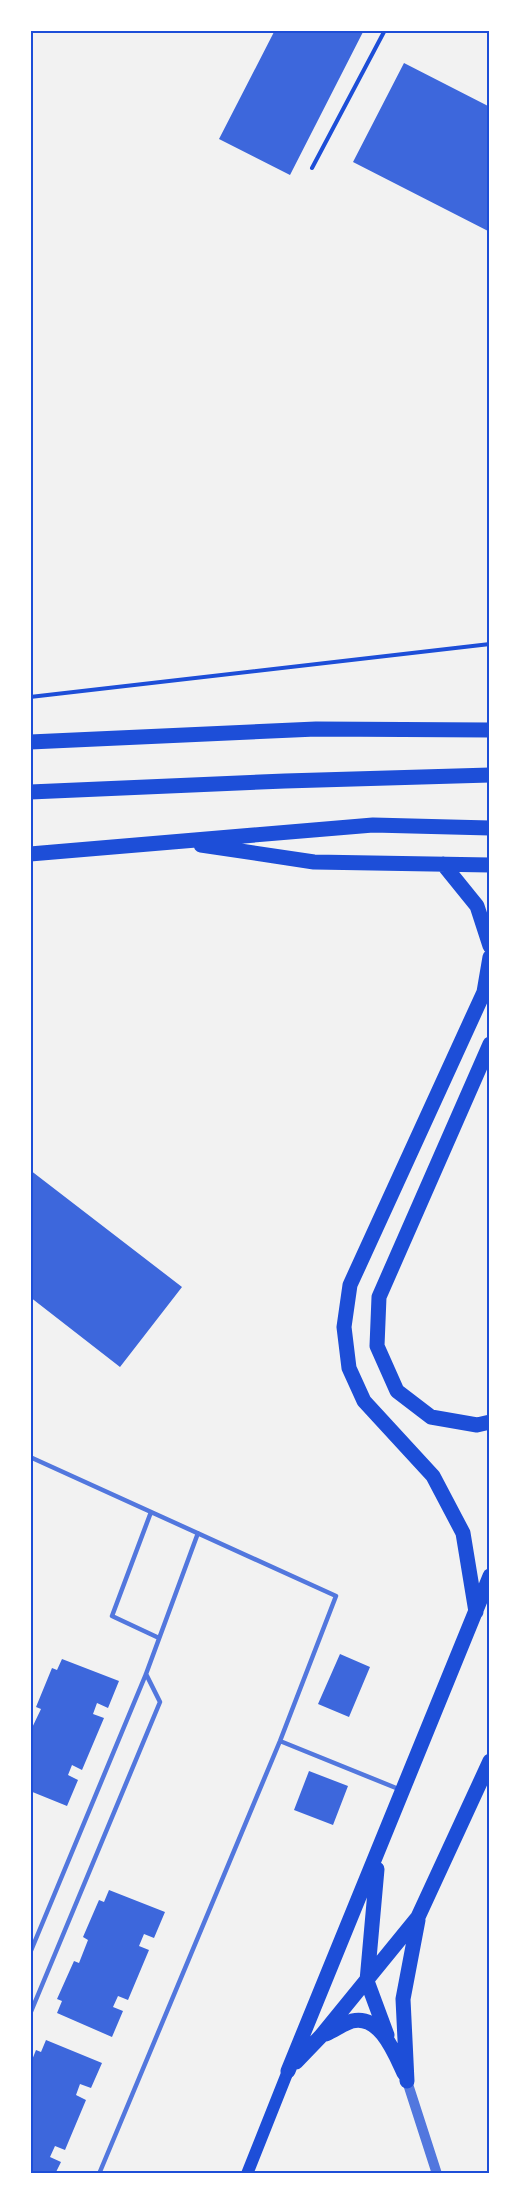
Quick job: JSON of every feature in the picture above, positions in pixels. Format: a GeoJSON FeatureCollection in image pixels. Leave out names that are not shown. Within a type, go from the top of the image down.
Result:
{"type":"FeatureCollection","features":[{"type":"Feature","properties":{"kind":"main road"},"geometry":{"type":"LineString","coordinates":[[30,742],[316,729],[490,730]]}},
{"type":"Feature","properties":{"kind":"main road"},"geometry":{"type":"LineString","coordinates":[[30,792],[490,775]]}},
{"type":"Feature","properties":{"kind":"main road"},"geometry":{"type":"LineString","coordinates":[[30,854],[373,825],[490,828]]}},
{"type":"Feature","properties":{"kind":"main road"},"geometry":{"type":"LineString","coordinates":[[174,842],[314,862],[490,865]]}},
{"type":"Feature","properties":{"kind":"main road"},"geometry":{"type":"LineString","coordinates":[[443,864],[477,906],[490,946]]}},
{"type":"Feature","properties":{"kind":"main road"},"geometry":{"type":"LineString","coordinates":[[476,1612],[463,1533],[433,1476],[364,1401],[349,1368],[344,1327],[350,1285],[484,992],[490,957]]}},
{"type":"Feature","properties":{"kind":"main road"},"geometry":{"type":"LineString","coordinates":[[490,1044],[380,1297],[377,1346],[397,1391],[430,1417],[477,1425],[490,1422]]}},
{"type":"Feature","properties":{"kind":"main road"},"geometry":{"type":"LineString","coordinates":[[247,2174],[379,1854],[490,1576]]}},
{"type":"Feature","properties":{"kind":"main road"},"geometry":{"type":"LineString","coordinates":[[288,2071],[321,2036],[418,1917],[490,1762]]}},
{"type":"Feature","properties":{"kind":"main road"},"geometry":{"type":"LineString","coordinates":[[379,1854],[367,1981],[387,2036],[407,2081]]}},
{"type":"Feature","properties":{"kind":"main road"},"geometry":{"type":"LineString","coordinates":[[407,2081],[403,1999],[418,1917]]}},
{"type":"Feature","properties":{"kind":"main road"},"geometry":{"type":"LineString","coordinates":[[321,2036],[353,2021],[368,2024],[387,2036]]}},
{"type":"Feature","properties":{"kind":"street"},"geometry":{"type":"LineString","coordinates":[[407,2081],[437,2174]]}},
{"type":"Feature","properties":{"kind":"lane"},"geometry":{"type":"LineString","coordinates":[[30,1457],[336,1596],[280,1741],[99,2174]]}},
{"type":"Feature","properties":{"kind":"lane"},"geometry":{"type":"LineString","coordinates":[[152,1512],[112,1616],[159,1638]]}},
{"type":"Feature","properties":{"kind":"lane"},"geometry":{"type":"LineString","coordinates":[[30,1953],[146,1674],[198,1533]]}},
{"type":"Feature","properties":{"kind":"lane"},"geometry":{"type":"LineString","coordinates":[[30,2014],[160,1702],[146,1674]]}},
{"type":"Feature","properties":{"kind":"lane"},"geometry":{"type":"LineString","coordinates":[[280,1741],[403,1791]]}},
{"type":"Feature","properties":{"kind":"path"},"geometry":{"type":"LineString","coordinates":[[312,168],[385,30]]}},
{"type":"Feature","properties":{"kind":"path"},"geometry":{"type":"LineString","coordinates":[[30,697],[490,644]]}},
{"type":"Feature","properties":{"kind":"building"},"geometry":{"type":"Polygon","coordinates":[[[275,30],[364,30],[290,175],[219,139],[275,30]]]}},
{"type":"Feature","properties":{"kind":"building"},"geometry":{"type":"Polygon","coordinates":[[[404,63],[490,107],[490,232],[353,162],[404,63]]]}},
{"type":"Feature","properties":{"kind":"building"},"geometry":{"type":"Polygon","coordinates":[[[30,1170],[182,1287],[120,1367],[30,1297],[30,1170]]]}},
{"type":"Feature","properties":{"kind":"building"},"geometry":{"type":"Polygon","coordinates":[[[340,1654],[370,1667],[349,1717],[318,1704],[340,1654]]]}},
{"type":"Feature","properties":{"kind":"building"},"geometry":{"type":"Polygon","coordinates":[[[62,1659],[119,1681],[108,1708],[97,1703],[93,1714],[104,1718],[82,1770],[72,1765],[68,1775],[78,1780],[67,1806],[30,1791],[30,1732],[41,1709],[36,1707],[52,1668],[57,1670],[62,1659]]]}},
{"type":"Feature","properties":{"kind":"building"},"geometry":{"type":"Polygon","coordinates":[[[309,1771],[348,1786],[333,1825],[294,1810],[309,1771]]]}},
{"type":"Feature","properties":{"kind":"building"},"geometry":{"type":"Polygon","coordinates":[[[109,1890],[165,1912],[154,1938],[144,1934],[139,1946],[149,1950],[128,2000],[118,1996],[113,2007],[123,2011],[112,2037],[57,2013],[62,2001],[57,1999],[74,1961],[79,1963],[88,1940],[83,1937],[99,1900],[104,1902],[109,1890]]]}},
{"type":"Feature","properties":{"kind":"building"},"geometry":{"type":"Polygon","coordinates":[[[46,2040],[102,2063],[91,2088],[80,2084],[76,2095],[86,2100],[65,2150],[55,2146],[50,2157],[61,2162],[55,2174],[30,2174],[30,2065],[36,2050],[41,2052],[46,2040]]]}}]}
